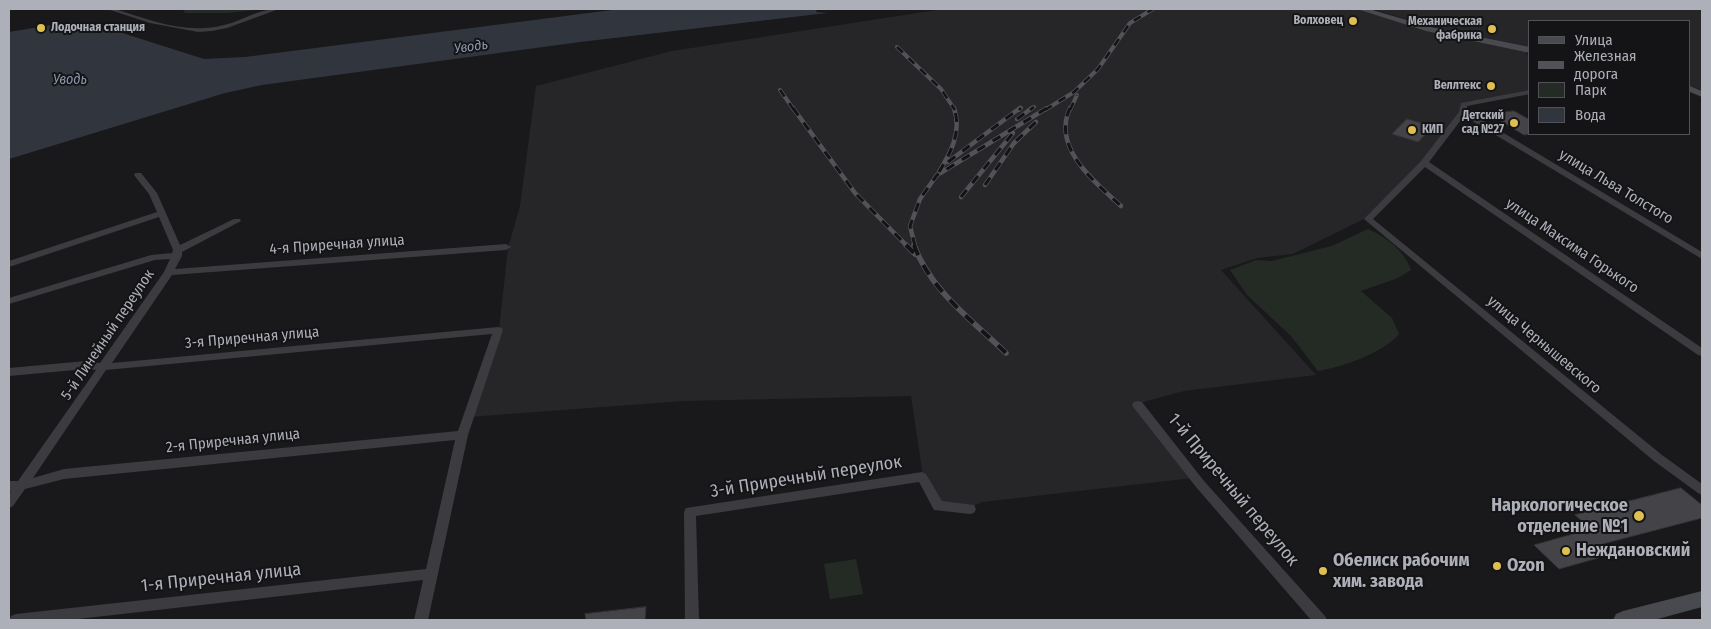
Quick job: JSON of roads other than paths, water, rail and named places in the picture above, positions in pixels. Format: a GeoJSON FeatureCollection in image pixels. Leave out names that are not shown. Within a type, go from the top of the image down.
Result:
{"type":"FeatureCollection","features":[{"type":"Feature","properties":{"kind":"main road"},"geometry":{"type":"LineString","coordinates":[[1360,9],[1429,29],[1528,50]]}},
{"type":"Feature","properties":{"kind":"main road"},"geometry":{"type":"LineString","coordinates":[[1622,620],[1702,600]]}},
{"type":"Feature","properties":{"kind":"street"},"geometry":{"type":"LineString","coordinates":[[110,9],[137,18],[202,31],[226,27],[246,18],[276,9]]}},
{"type":"Feature","properties":{"kind":"street"},"geometry":{"type":"LineString","coordinates":[[1424,164],[1463,112],[1464,106],[1528,92]]}},
{"type":"Feature","properties":{"kind":"street","name":"улица Льва Толстого"},"geometry":{"type":"LineString","coordinates":[[1463,112],[1702,256]]}},
{"type":"Feature","properties":{"kind":"street","name":"улица Чернышевского"},"geometry":{"type":"LineString","coordinates":[[1424,164],[1368,219],[1658,458],[1702,490]]}},
{"type":"Feature","properties":{"kind":"street","name":"улица Максима Горького"},"geometry":{"type":"LineString","coordinates":[[1424,164],[1702,353]]}},
{"type":"Feature","properties":{"kind":"street"},"geometry":{"type":"LineString","coordinates":[[138,175],[153,193],[177,253]]}},
{"type":"Feature","properties":{"kind":"street"},"geometry":{"type":"LineString","coordinates":[[9,264],[162,213]]}},
{"type":"Feature","properties":{"kind":"street"},"geometry":{"type":"LineString","coordinates":[[9,300],[154,257],[177,253],[237,221]]}},
{"type":"Feature","properties":{"kind":"street","name":"4-я Приречная улица"},"geometry":{"type":"LineString","coordinates":[[169,272],[506,247]]}},
{"type":"Feature","properties":{"kind":"street","name":"5-й Линейный переулок"},"geometry":{"type":"LineString","coordinates":[[9,504],[24,485],[169,272],[177,253]]}},
{"type":"Feature","properties":{"kind":"street","name":"3-я Приречная улица"},"geometry":{"type":"LineString","coordinates":[[9,372],[86,365],[104,367],[498,330],[462,435]]}},
{"type":"Feature","properties":{"kind":"street","name":"1-й Приречный переулок"},"geometry":{"type":"LineString","coordinates":[[1138,405],[1200,484],[1320,620]]}},
{"type":"Feature","properties":{"kind":"street"},"geometry":{"type":"LineString","coordinates":[[421,620],[462,435]]}},
{"type":"Feature","properties":{"kind":"street","name":"2-я Приречная улица"},"geometry":{"type":"LineString","coordinates":[[9,486],[24,485],[64,474],[462,435]]}},
{"type":"Feature","properties":{"kind":"street","name":"3-й Приречный переулок"},"geometry":{"type":"LineString","coordinates":[[692,620],[690,512],[922,478],[938,506],[970,509]]}},
{"type":"Feature","properties":{"kind":"street","name":"1-я Приречная улица"},"geometry":{"type":"LineString","coordinates":[[16,620],[430,574]]}},
{"type":"Feature","properties":{"kind":"water","name":"Уводь"},"geometry":{"type":"Polygon","coordinates":[[[620,9],[817,9],[816,12],[827,13],[580,42],[262,85],[225,93],[9,159],[9,32],[70,22],[91,23],[204,59],[245,57],[620,9]]]}},
{"type":"Feature","properties":{"kind":"railway"},"geometry":{"type":"LineString","coordinates":[[1045,110],[1074,92],[1098,69],[1130,23],[1153,9]]}},
{"type":"Feature","properties":{"kind":"railway"},"geometry":{"type":"LineString","coordinates":[[897,47],[941,89],[954,109]]}},
{"type":"Feature","properties":{"kind":"railway"},"geometry":{"type":"LineString","coordinates":[[780,90],[794,110]]}},
{"type":"Feature","properties":{"kind":"railway"},"geometry":{"type":"LineString","coordinates":[[1070,110],[1077,95]]}},
{"type":"Feature","properties":{"kind":"railway"},"geometry":{"type":"LineString","coordinates":[[1030,110],[1034,107]]}},
{"type":"Feature","properties":{"kind":"railway"},"geometry":{"type":"LineString","coordinates":[[793,108],[855,193],[907,246]]}},
{"type":"Feature","properties":{"kind":"railway"},"geometry":{"type":"LineString","coordinates":[[948,162],[1020,108]]}},
{"type":"Feature","properties":{"kind":"railway"},"geometry":{"type":"LineString","coordinates":[[1017,119],[1032,108]]}},
{"type":"Feature","properties":{"kind":"railway"},"geometry":{"type":"LineString","coordinates":[[915,246],[910,226],[920,199],[937,175],[1047,108]]}},
{"type":"Feature","properties":{"kind":"railway"},"geometry":{"type":"LineString","coordinates":[[1070,108],[1066,123],[1066,137],[1071,151],[1089,175],[1121,206]]}},
{"type":"Feature","properties":{"kind":"railway"},"geometry":{"type":"LineString","coordinates":[[939,172],[948,157],[956,134],[957,125],[954,109]]}},
{"type":"Feature","properties":{"kind":"railway"},"geometry":{"type":"LineString","coordinates":[[985,185],[1014,143],[1036,122]]}},
{"type":"Feature","properties":{"kind":"railway"},"geometry":{"type":"LineString","coordinates":[[961,197],[1013,133]]}},
{"type":"Feature","properties":{"kind":"railway"},"geometry":{"type":"LineString","coordinates":[[914,245],[921,261],[941,291],[1006,353]]}},
{"type":"Feature","properties":{"kind":"railway"},"geometry":{"type":"LineString","coordinates":[[907,246],[915,254]]}},
{"type":"Feature","properties":{"kind":"place","name":"Волховец"},"geometry":{"type":"Point","coordinates":[1353,21]}},
{"type":"Feature","properties":{"kind":"place","name":"Лодочная станция"},"geometry":{"type":"Point","coordinates":[41,28]}},
{"type":"Feature","properties":{"kind":"place","name":"Механическая фабрика"},"geometry":{"type":"Point","coordinates":[1492,29]}},
{"type":"Feature","properties":{"kind":"place","name":"Веллтекс"},"geometry":{"type":"Point","coordinates":[1491,86]}},
{"type":"Feature","properties":{"kind":"place","name":"Детский сад №27"},"geometry":{"type":"Point","coordinates":[1514,123]}},
{"type":"Feature","properties":{"kind":"place","name":"КИП"},"geometry":{"type":"Point","coordinates":[1412,130]}},
{"type":"Feature","properties":{"kind":"place","name":"Наркологическое отделение №1"},"geometry":{"type":"Point","coordinates":[1639,516]}},
{"type":"Feature","properties":{"kind":"place","name":"Неждановский"},"geometry":{"type":"Point","coordinates":[1566,551]}},
{"type":"Feature","properties":{"kind":"place","name":"Ozon"},"geometry":{"type":"Point","coordinates":[1497,566]}},
{"type":"Feature","properties":{"kind":"place","name":"Обелиск рабочим хим. завода"},"geometry":{"type":"Point","coordinates":[1323,571]}}]}
